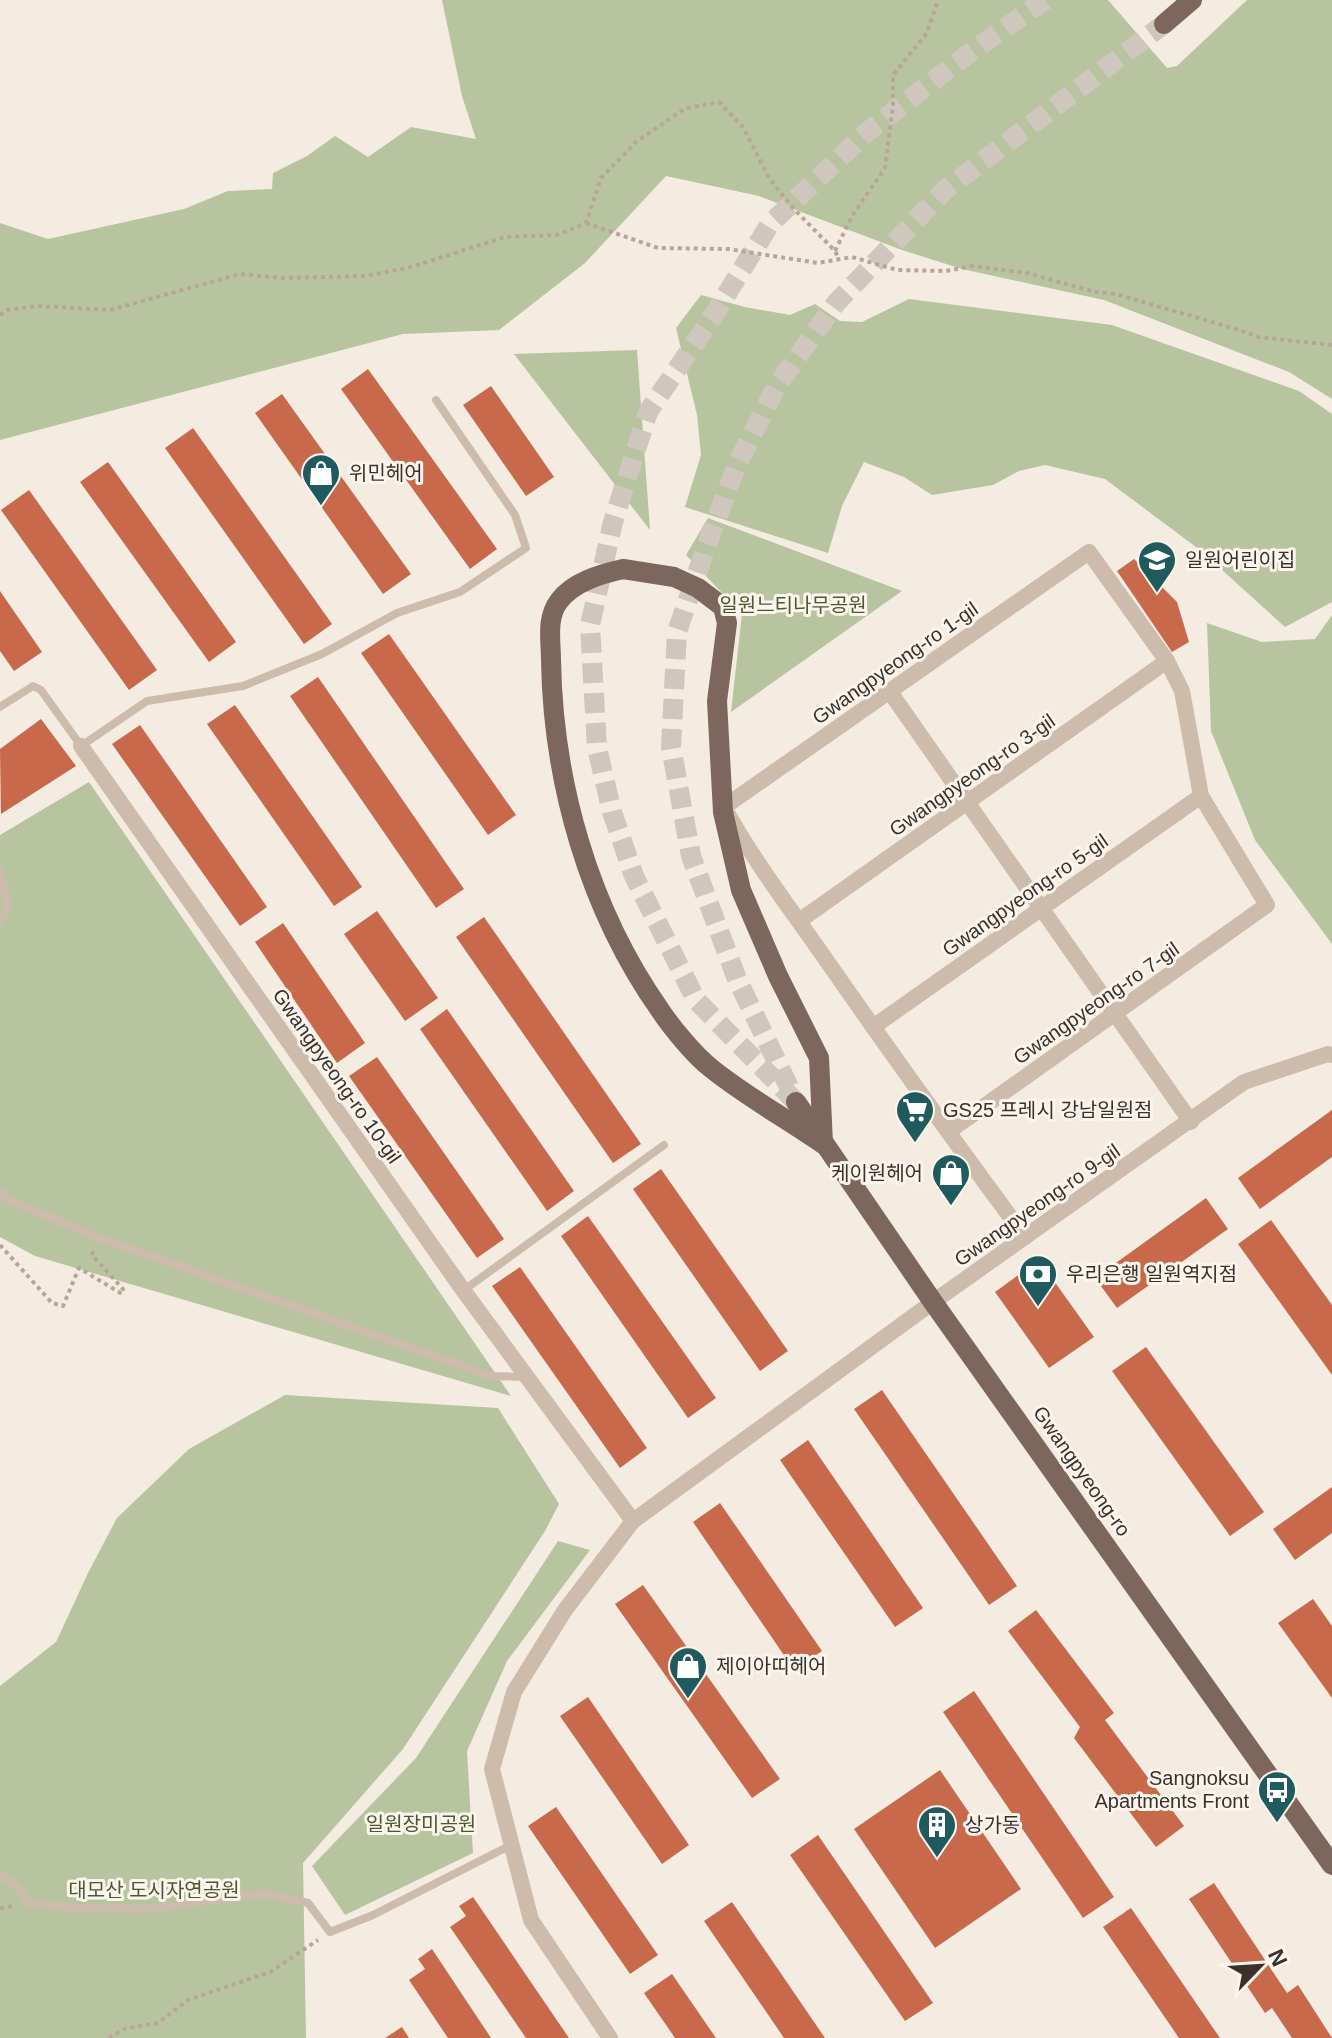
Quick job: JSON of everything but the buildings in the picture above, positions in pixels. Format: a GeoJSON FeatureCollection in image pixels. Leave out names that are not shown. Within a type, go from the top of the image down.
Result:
{"type":"FeatureCollection","features":[{"type":"Feature","properties":{"kind":"main road"},"geometry":{"type":"LineString","coordinates":[[1164,24],[1192,0]]}},
{"type":"Feature","properties":{"kind":"main road"},"geometry":{"type":"LineString","coordinates":[[623,569],[674,577],[698,588],[723,607],[727,623],[717,701],[723,812],[741,890],[778,976],[819,1058],[823,1144],[710,1068],[660,1011],[627,954],[588,871],[562,766],[552,697],[551,618],[559,600],[596,576],[623,569]]}},
{"type":"Feature","properties":{"kind":"main road","name":"Gwangpyeong-ro"},"geometry":{"type":"LineString","coordinates":[[796,1102],[933,1302],[1332,1865]]}},
{"type":"Feature","properties":{"kind":"street","name":"Gwangpyeong-ro 1-gil"},"geometry":{"type":"LineString","coordinates":[[799,921],[742,840],[724,807],[1089,552],[1167,661]]}},
{"type":"Feature","properties":{"kind":"street"},"geometry":{"type":"LineString","coordinates":[[1167,661],[1182,691],[1201,796]]}},
{"type":"Feature","properties":{"kind":"street","name":"Gwangpyeong-ro 3-gil"},"geometry":{"type":"LineString","coordinates":[[799,921],[1167,661]]}},
{"type":"Feature","properties":{"kind":"street"},"geometry":{"type":"LineString","coordinates":[[890,692],[1191,1122]]}},
{"type":"Feature","properties":{"kind":"street","name":"Gwangpyeong-ro 10-gil"},"geometry":{"type":"LineString","coordinates":[[81,746],[463,1290],[633,1521]]}},
{"type":"Feature","properties":{"kind":"street","name":"Gwangpyeong-ro 7-gil"},"geometry":{"type":"LineString","coordinates":[[948,1132],[1267,905],[1201,796]]}},
{"type":"Feature","properties":{"kind":"street","name":"Gwangpyeong-ro 5-gil"},"geometry":{"type":"LineString","coordinates":[[873,1027],[1201,796]]}},
{"type":"Feature","properties":{"kind":"street"},"geometry":{"type":"LineString","coordinates":[[799,921],[1025,1237]]}},
{"type":"Feature","properties":{"kind":"street","name":"Gwangpyeong-ro 9-gil"},"geometry":{"type":"LineString","coordinates":[[933,1302],[1244,1082],[1332,1055]]}},
{"type":"Feature","properties":{"kind":"street"},"geometry":{"type":"LineString","coordinates":[[610,2038],[531,1920],[492,1769],[514,1692],[565,1610],[633,1521],[933,1302]]}},
{"type":"Feature","properties":{"kind":"lane"},"geometry":{"type":"LineString","coordinates":[[81,746],[147,701],[243,686],[322,654],[397,613],[460,592],[526,548],[515,515],[436,400]]}},
{"type":"Feature","properties":{"kind":"lane","name":"Gwangpyeong-ro 10-gil"},"geometry":{"type":"LineString","coordinates":[[0,707],[33,686],[41,690],[81,746]]}},
{"type":"Feature","properties":{"kind":"lane"},"geometry":{"type":"LineString","coordinates":[[0,871],[8,906],[0,921]]}},
{"type":"Feature","properties":{"kind":"lane"},"geometry":{"type":"LineString","coordinates":[[463,1290],[664,1145]]}},
{"type":"Feature","properties":{"kind":"lane"},"geometry":{"type":"LineString","coordinates":[[0,1192],[9,1200],[97,1237],[491,1376],[527,1377]]}},
{"type":"Feature","properties":{"kind":"lane"},"geometry":{"type":"LineString","coordinates":[[0,1875],[18,1887],[28,1903],[76,1908],[148,1909],[264,1893],[308,1903],[330,1932],[373,1915],[511,1845]]}},
{"type":"Feature","properties":{"kind":"path"},"geometry":{"type":"LineString","coordinates":[[835,251],[852,216],[885,168],[893,105],[893,75],[927,33],[938,0]]}},
{"type":"Feature","properties":{"kind":"path"},"geometry":{"type":"LineString","coordinates":[[586,223],[601,178],[636,142],[684,109],[719,102],[743,127],[769,178],[839,259]]}},
{"type":"Feature","properties":{"kind":"path"},"geometry":{"type":"LineString","coordinates":[[0,315],[7,310],[39,306],[110,310],[240,274],[283,278],[364,276],[408,268],[505,237],[557,235],[586,223],[658,248],[728,249],[818,263],[852,257],[897,270],[946,271],[972,266],[1027,273],[1095,292],[1116,294],[1258,337],[1332,345]]}},
{"type":"Feature","properties":{"kind":"path"},"geometry":{"type":"LineString","coordinates":[[0,1245],[52,1303],[63,1306],[79,1268],[122,1294],[123,1289],[92,1255],[97,1237]]}},
{"type":"Feature","properties":{"kind":"path"},"geometry":{"type":"LineString","coordinates":[[109,2038],[124,2029],[158,2023],[188,2000],[270,1972],[330,1932]]}},
{"type":"Feature","properties":{"kind":"green space"},"geometry":{"type":"Polygon","coordinates":[[[442,0],[1108,0],[1167,68],[1177,66],[1247,0],[1332,0],[1332,399],[1289,372],[1104,300],[962,269],[902,250],[759,196],[666,176],[585,263],[499,330],[403,334],[0,440],[0,223],[48,239],[184,209],[228,191],[272,189],[273,173],[307,156],[335,136],[368,157],[411,127],[476,139],[462,96],[442,0]]]}},
{"type":"Feature","properties":{"kind":"green space"},"geometry":{"type":"Polygon","coordinates":[[[701,295],[790,315],[815,304],[840,321],[862,322],[909,299],[1112,325],[1299,391],[1332,414],[1332,602],[1285,627],[1200,550],[1105,479],[1045,465],[1019,471],[993,485],[932,495],[904,477],[864,462],[842,506],[828,553],[685,507],[701,455],[697,415],[676,328],[701,295]]]}},
{"type":"Feature","properties":{"kind":"green space"},"geometry":{"type":"Polygon","coordinates":[[[637,350],[650,530],[514,354],[637,350]]]}},
{"type":"Feature","properties":{"kind":"green space","name":"일원느티나무공원"},"geometry":{"type":"Polygon","coordinates":[[[708,518],[902,591],[731,712],[742,614],[686,555],[708,518]]]}},
{"type":"Feature","properties":{"kind":"green space"},"geometry":{"type":"Polygon","coordinates":[[[1332,615],[1332,944],[1255,840],[1211,731],[1207,623],[1262,642],[1315,639],[1332,615]]]}},
{"type":"Feature","properties":{"kind":"green space"},"geometry":{"type":"Polygon","coordinates":[[[89,782],[511,1396],[35,1256],[0,1237],[0,835],[89,782]]]}},
{"type":"Feature","properties":{"kind":"green space","name":"대모산 도시자연공원"},"geometry":{"type":"Polygon","coordinates":[[[285,1395],[498,1408],[559,1504],[545,1531],[403,1749],[303,1863],[306,2038],[0,2038],[0,1686],[56,1642],[117,1518],[189,1449],[285,1395]]]}},
{"type":"Feature","properties":{"kind":"green space","name":"일원장미공원"},"geometry":{"type":"Polygon","coordinates":[[[558,1541],[590,1550],[507,1661],[467,1751],[473,1853],[345,1915],[312,1866],[416,1758],[558,1541]]]}},
{"type":"Feature","properties":{"kind":"tunnel"},"geometry":{"type":"LineString","coordinates":[[796,1102],[696,1000],[634,876],[612,812],[597,748],[590,625],[613,522],[648,412],[770,224],[866,133],[968,54],[1045,0]]}},
{"type":"Feature","properties":{"kind":"tunnel"},"geometry":{"type":"LineString","coordinates":[[789,1087],[737,979],[691,856],[671,747],[677,632],[705,550],[736,467],[776,387],[836,303],[946,189],[1164,24]]}},
{"type":"Feature","properties":{"kind":"place","name":"위민헤어"},"geometry":{"type":"Point","coordinates":[321,507]}},
{"type":"Feature","properties":{"kind":"place","name":"일원어린이집"},"geometry":{"type":"Point","coordinates":[1157,594]}},
{"type":"Feature","properties":{"kind":"place","name":"GS25 프레시 강남일원점"},"geometry":{"type":"Point","coordinates":[915,1144]}},
{"type":"Feature","properties":{"kind":"place","name":"케이원헤어"},"geometry":{"type":"Point","coordinates":[951,1207]}},
{"type":"Feature","properties":{"kind":"place","name":"우리은행 일원역지점"},"geometry":{"type":"Point","coordinates":[1038,1308]}},
{"type":"Feature","properties":{"kind":"place","name":"제이아띠헤어"},"geometry":{"type":"Point","coordinates":[688,1700]}},
{"type":"Feature","properties":{"kind":"place","name":"Sangnoksu Apartments Front"},"geometry":{"type":"Point","coordinates":[1277,1824]}},
{"type":"Feature","properties":{"kind":"place","name":"상가동"},"geometry":{"type":"Point","coordinates":[937,1859]}}]}
